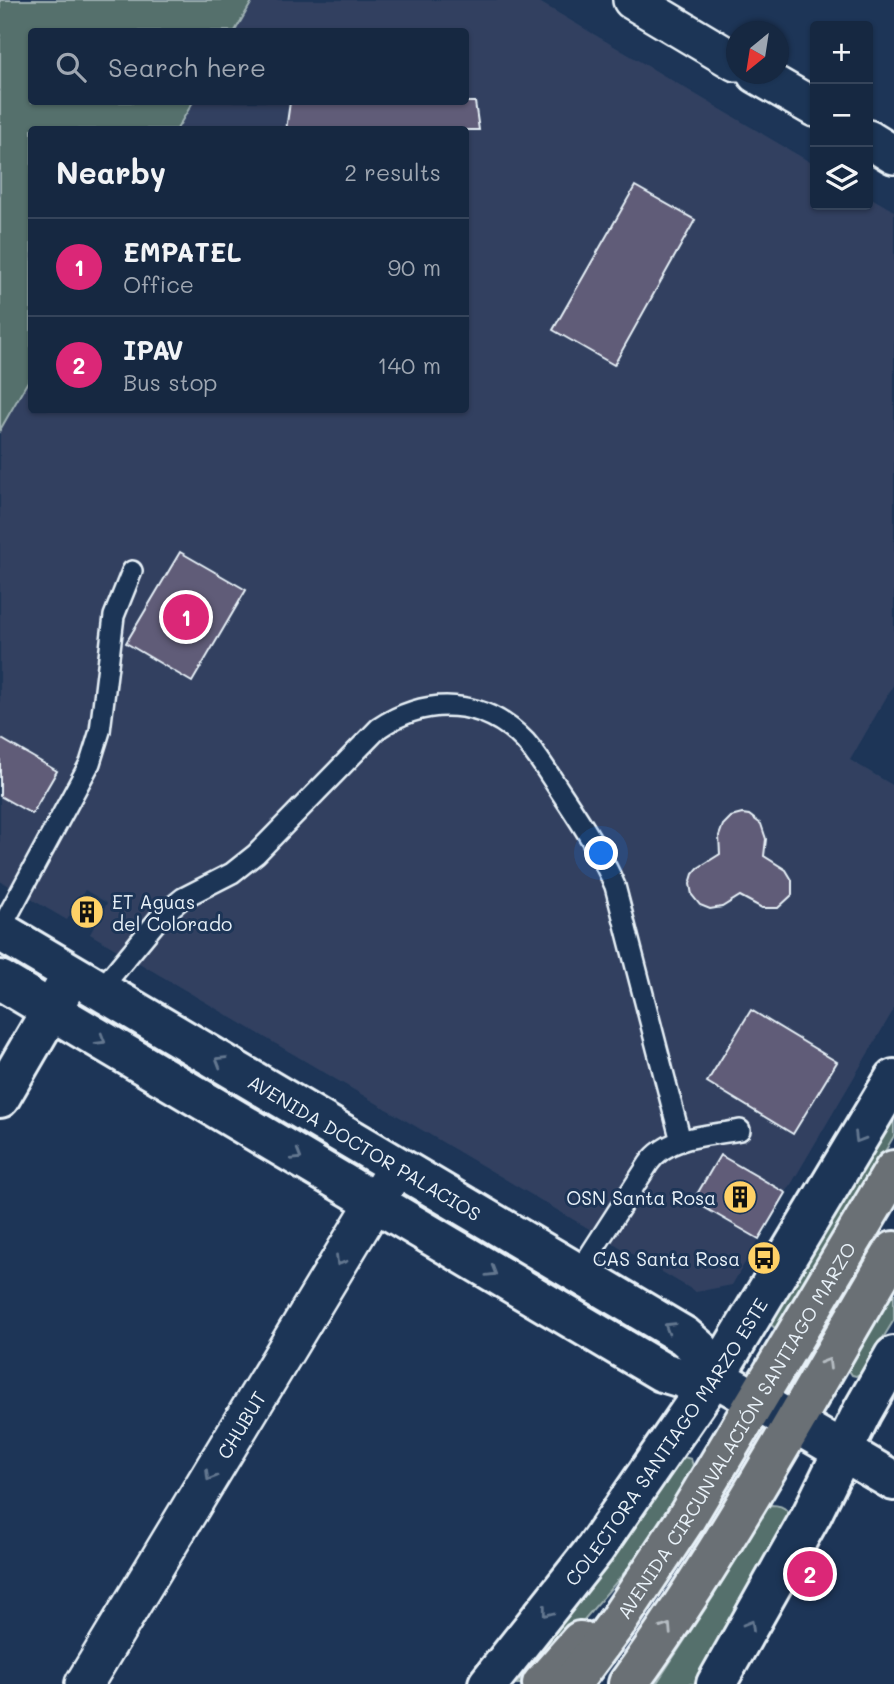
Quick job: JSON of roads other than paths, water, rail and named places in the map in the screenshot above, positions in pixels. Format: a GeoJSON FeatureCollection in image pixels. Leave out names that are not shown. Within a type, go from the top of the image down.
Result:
{"type":"FeatureCollection","features":[{"type":"Feature","properties":{"kind":"highway","name":"AVENIDA CIRCUNVALACIÓN SANTIAGO MARZO"},"geometry":{"type":"LineString","coordinates":[[571,1684],[618,1621],[685,1520],[894,1170]]}},
{"type":"Feature","properties":{"kind":"highway","name":"AVENIDA CIRCUNVALACIÓN SANTIAGO MARZO"},"geometry":{"type":"LineString","coordinates":[[628,1684],[694,1587],[894,1251]]}},
{"type":"Feature","properties":{"kind":"highway"},"geometry":{"type":"LineString","coordinates":[[542,1684],[685,1520]]}},
{"type":"Feature","properties":{"kind":"main road","name":"AVENIDA DOCTOR PALACIOS"},"geometry":{"type":"LineString","coordinates":[[0,930],[690,1340],[700,1350],[714,1376],[894,1481]]}},
{"type":"Feature","properties":{"kind":"main road"},"geometry":{"type":"LineString","coordinates":[[0,980],[662,1372],[682,1378],[714,1376]]}},
{"type":"Feature","properties":{"kind":"main road"},"geometry":{"type":"LineString","coordinates":[[0,1098],[51,1010],[86,982]]}},
{"type":"Feature","properties":{"kind":"main road","name":"COLECTORA SANTIAGO MARZO ESTE"},"geometry":{"type":"LineString","coordinates":[[488,1684],[594,1549],[714,1376],[756,1312],[894,1079]]}},
{"type":"Feature","properties":{"kind":"main road"},"geometry":{"type":"LineString","coordinates":[[716,1684],[812,1514],[866,1403],[894,1356]]}},
{"type":"Feature","properties":{"kind":"street"},"geometry":{"type":"LineString","coordinates":[[632,0],[726,56]]}},
{"type":"Feature","properties":{"kind":"street"},"geometry":{"type":"LineString","coordinates":[[773,84],[810,105]]}},
{"type":"Feature","properties":{"kind":"street"},"geometry":{"type":"LineString","coordinates":[[873,142],[894,155]]}},
{"type":"Feature","properties":{"kind":"street","name":"CHUBUT"},"geometry":{"type":"LineString","coordinates":[[84,1684],[397,1166]]}},
{"type":"Feature","properties":{"kind":"lane"},"geometry":{"type":"LineString","coordinates":[[0,930],[90,763],[100,731],[114,616],[132,571]]}},
{"type":"Feature","properties":{"kind":"lane"},"geometry":{"type":"LineString","coordinates":[[86,982],[183,898],[232,873],[250,859],[379,728],[392,719],[421,708],[436,705],[469,709],[499,721],[524,740],[599,850],[615,887],[681,1141]]}},
{"type":"Feature","properties":{"kind":"lane"},"geometry":{"type":"LineString","coordinates":[[578,1273],[655,1155],[672,1143],[740,1130]]}},
{"type":"Feature","properties":{"kind":"place","name":"EMPATEL"},"geometry":{"type":"Point","coordinates":[186,617]}},
{"type":"Feature","properties":{"kind":"place","name":"ET Aguas del Colorado"},"geometry":{"type":"Point","coordinates":[87,912]}},
{"type":"Feature","properties":{"kind":"place","name":"OSN Santa Rosa"},"geometry":{"type":"Point","coordinates":[740,1197]}},
{"type":"Feature","properties":{"kind":"place","name":"CAS Santa Rosa"},"geometry":{"type":"Point","coordinates":[764,1258]}},
{"type":"Feature","properties":{"kind":"place","name":"IPAV"},"geometry":{"type":"Point","coordinates":[810,1574]}}]}
